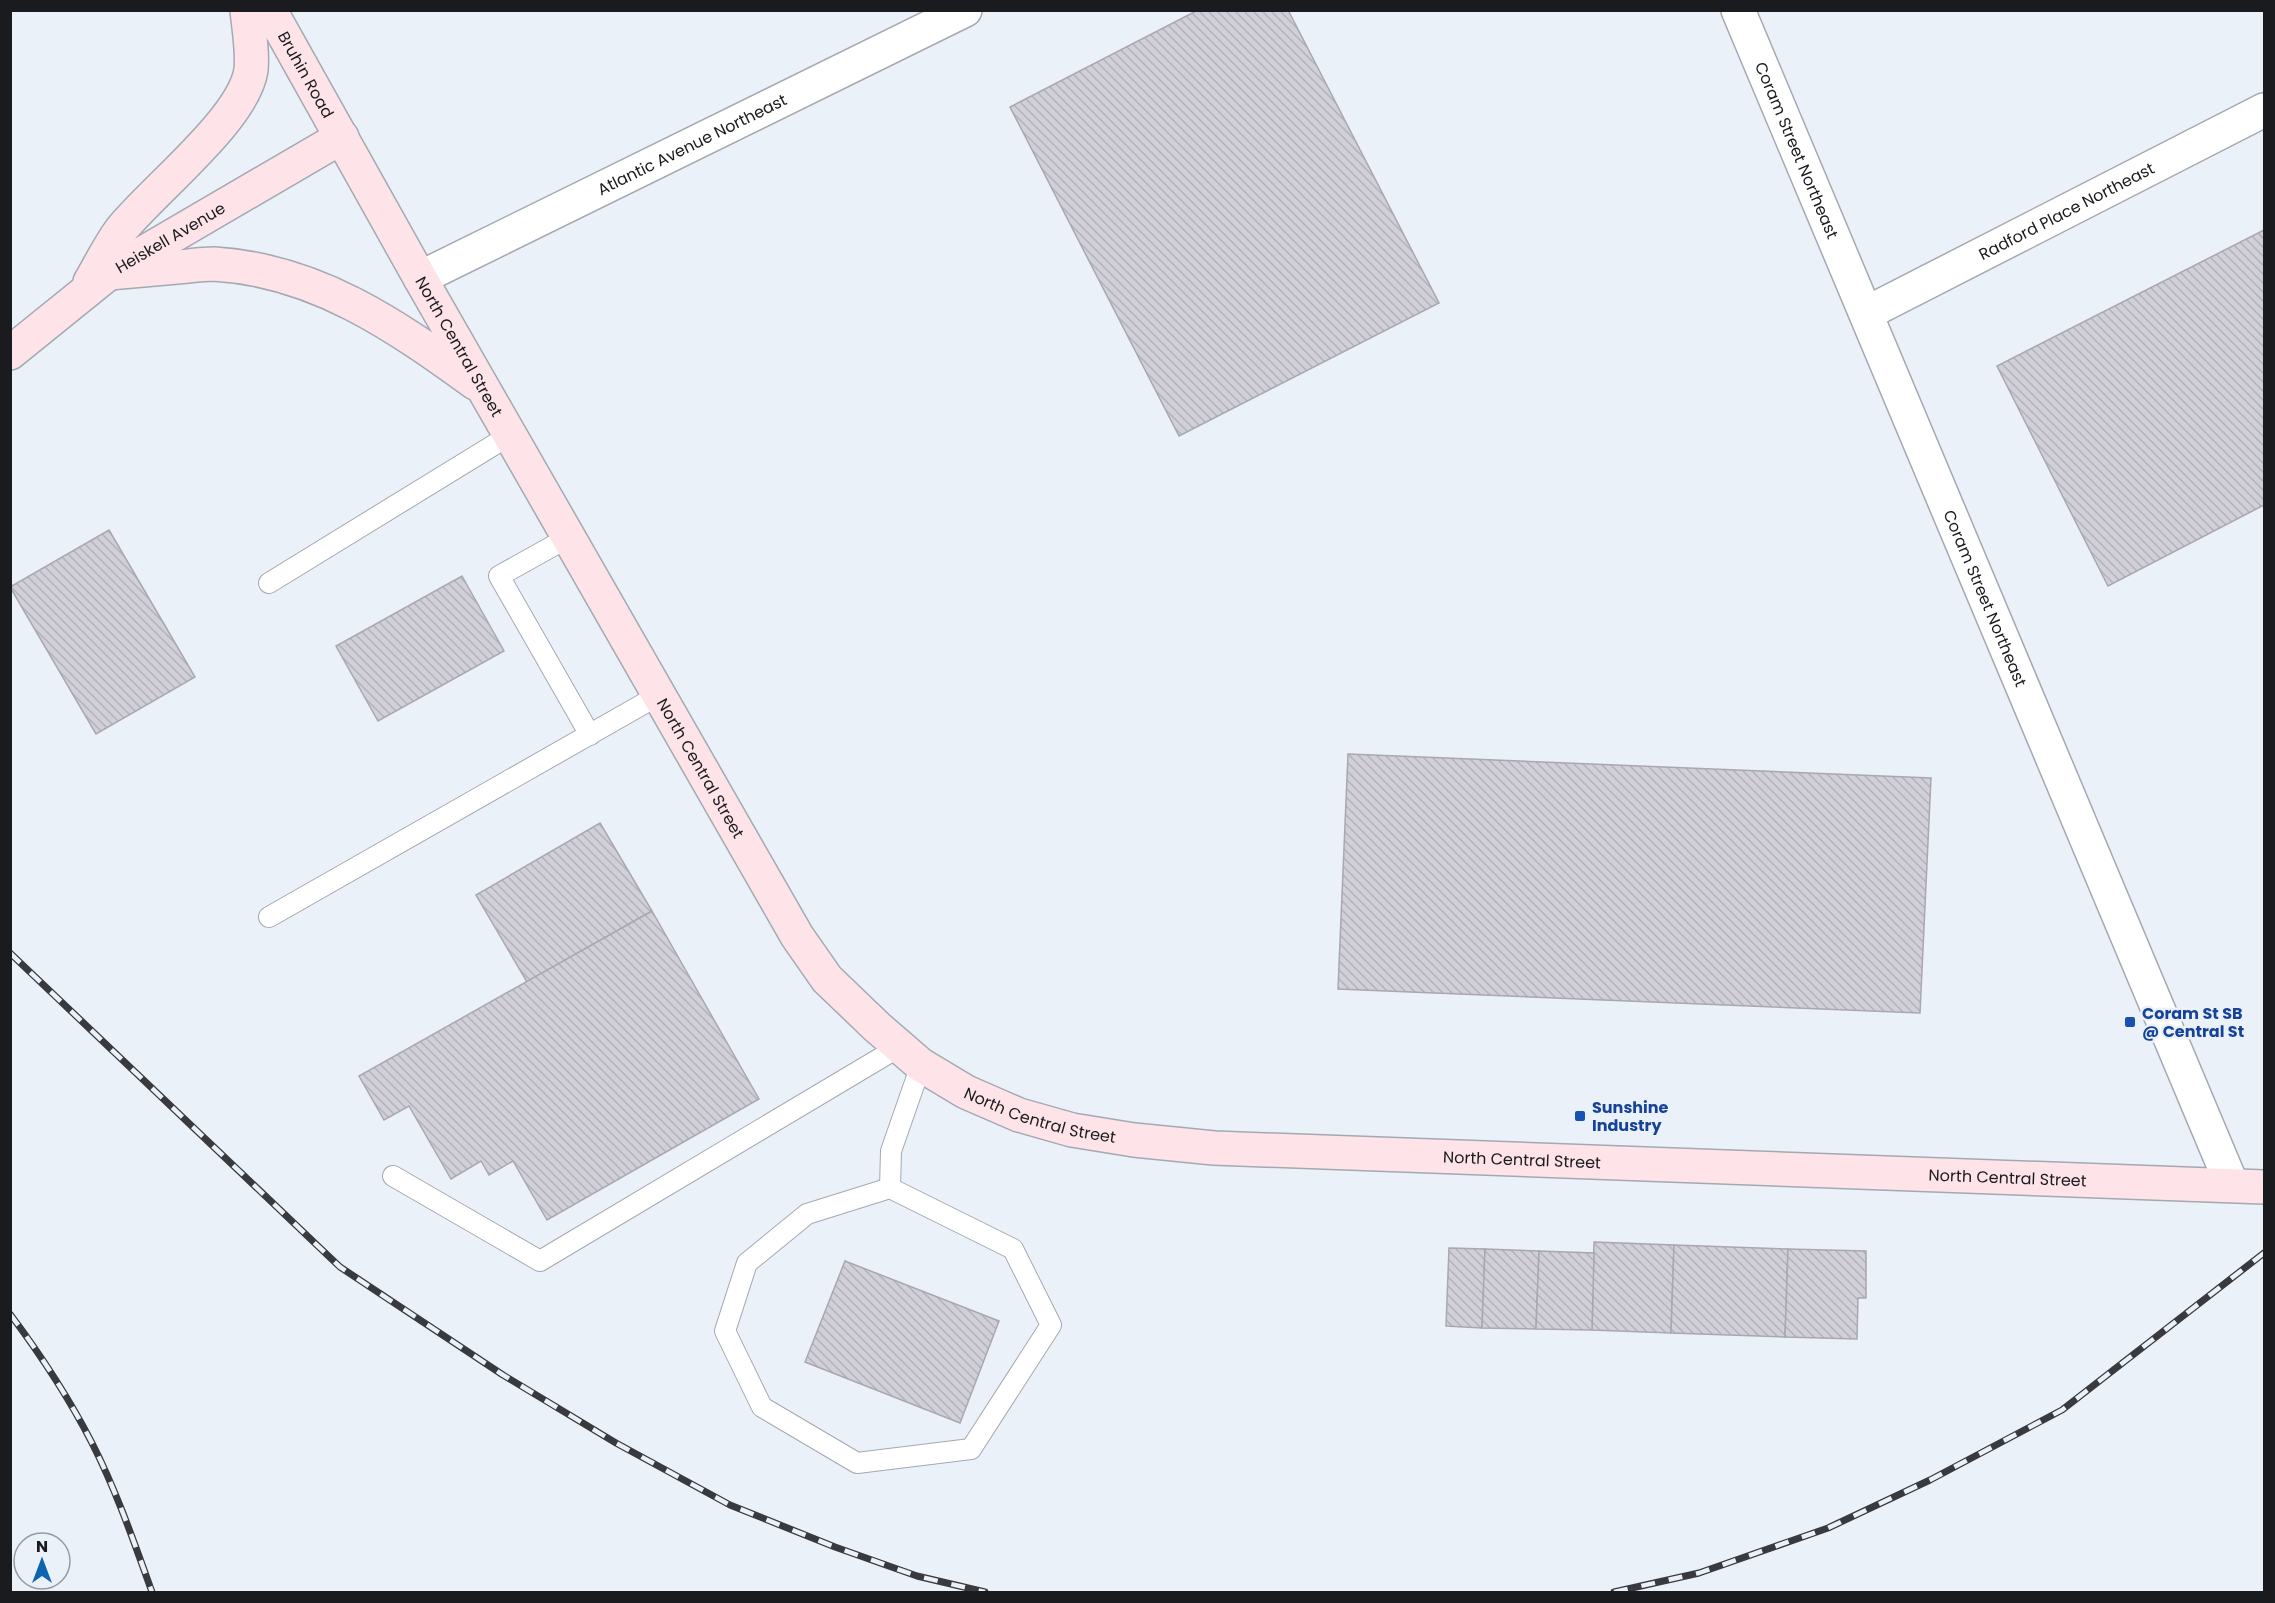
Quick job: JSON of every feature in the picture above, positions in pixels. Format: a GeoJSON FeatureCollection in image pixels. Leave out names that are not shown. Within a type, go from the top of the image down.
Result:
{"type":"FeatureCollection","features":[{"type":"Feature","properties":{"kind":"main road"},"geometry":{"type":"LineString","coordinates":[[83,294],[120,231],[224,121],[242,95],[251,72],[247,10]]}},
{"type":"Feature","properties":{"kind":"main road","name":"Bruhin Road"},"geometry":{"type":"LineString","coordinates":[[270,10],[342,137]]}},
{"type":"Feature","properties":{"kind":"main road","name":"Heiskell Avenue"},"geometry":{"type":"LineString","coordinates":[[10,353],[109,273],[342,137]]}},
{"type":"Feature","properties":{"kind":"main road","name":"North Central Street"},"geometry":{"type":"LineString","coordinates":[[342,137],[420,278],[797,936],[827,979],[910,1056],[966,1092],[1019,1115],[1072,1130],[1214,1148],[2265,1187]]}},
{"type":"Feature","properties":{"kind":"main road"},"geometry":{"type":"LineString","coordinates":[[109,273],[212,264],[257,270],[308,284],[355,304],[411,337],[484,390]]}},
{"type":"Feature","properties":{"kind":"street","name":"Atlantic Avenue Northeast"},"geometry":{"type":"LineString","coordinates":[[420,278],[965,10]]}},
{"type":"Feature","properties":{"kind":"street","name":"Coram Street Northeast"},"geometry":{"type":"LineString","coordinates":[[1738,10],[2232,1185]]}},
{"type":"Feature","properties":{"kind":"street","name":"Radford Place Northeast"},"geometry":{"type":"LineString","coordinates":[[1867,313],[2265,110]]}},
{"type":"Feature","properties":{"kind":"lane"},"geometry":{"type":"LineString","coordinates":[[269,583],[510,435]]}},
{"type":"Feature","properties":{"kind":"lane"},"geometry":{"type":"LineString","coordinates":[[569,537],[499,576],[590,735]]}},
{"type":"Feature","properties":{"kind":"lane"},"geometry":{"type":"LineString","coordinates":[[269,917],[659,695]]}},
{"type":"Feature","properties":{"kind":"lane"},"geometry":{"type":"LineString","coordinates":[[393,1176],[540,1261],[910,1056]]}},
{"type":"Feature","properties":{"kind":"lane"},"geometry":{"type":"LineString","coordinates":[[890,1188],[891,1150],[910,1056]]}},
{"type":"Feature","properties":{"kind":"lane"},"geometry":{"type":"LineString","coordinates":[[890,1188],[1013,1249],[1051,1325],[971,1449],[856,1464],[762,1407],[725,1331],[747,1263],[807,1214],[890,1188]]}},
{"type":"Feature","properties":{"kind":"building"},"geometry":{"type":"Polygon","coordinates":[[[1198,10],[1288,10],[1439,303],[1179,436],[1010,107],[1198,10]]]}},
{"type":"Feature","properties":{"kind":"building"},"geometry":{"type":"Polygon","coordinates":[[[2264,230],[2264,505],[2108,586],[1997,366],[2264,230]]]}},
{"type":"Feature","properties":{"kind":"building"},"geometry":{"type":"Polygon","coordinates":[[[109,530],[195,677],[96,734],[10,587],[109,530]]]}},
{"type":"Feature","properties":{"kind":"building"},"geometry":{"type":"Polygon","coordinates":[[[462,576],[504,651],[378,721],[336,646],[462,576]]]}},
{"type":"Feature","properties":{"kind":"building"},"geometry":{"type":"Polygon","coordinates":[[[1348,754],[1931,778],[1920,1013],[1338,989],[1348,754]]]}},
{"type":"Feature","properties":{"kind":"building"},"geometry":{"type":"Polygon","coordinates":[[[600,823],[652,911],[527,982],[476,895],[600,823]]]}},
{"type":"Feature","properties":{"kind":"building"},"geometry":{"type":"Polygon","coordinates":[[[652,911],[759,1099],[547,1220],[513,1161],[489,1175],[481,1161],[451,1179],[409,1106],[384,1120],[359,1076],[652,911]]]}},
{"type":"Feature","properties":{"kind":"building"},"geometry":{"type":"Polygon","coordinates":[[[1594,1242],[1674,1245],[1671,1333],[1592,1330],[1594,1242]]]}},
{"type":"Feature","properties":{"kind":"building"},"geometry":{"type":"Polygon","coordinates":[[[1674,1245],[1788,1249],[1785,1337],[1671,1333],[1674,1245]]]}},
{"type":"Feature","properties":{"kind":"building"},"geometry":{"type":"Polygon","coordinates":[[[1449,1248],[1485,1249],[1482,1328],[1446,1326],[1449,1248]]]}},
{"type":"Feature","properties":{"kind":"building"},"geometry":{"type":"Polygon","coordinates":[[[1485,1249],[1539,1251],[1536,1329],[1482,1328],[1485,1249]]]}},
{"type":"Feature","properties":{"kind":"building"},"geometry":{"type":"Polygon","coordinates":[[[1788,1249],[1866,1251],[1866,1298],[1858,1298],[1857,1339],[1785,1337],[1788,1249]]]}},
{"type":"Feature","properties":{"kind":"building"},"geometry":{"type":"Polygon","coordinates":[[[1539,1251],[1594,1253],[1592,1330],[1536,1329],[1539,1251]]]}},
{"type":"Feature","properties":{"kind":"building"},"geometry":{"type":"Polygon","coordinates":[[[845,1261],[999,1321],[960,1423],[805,1362],[845,1261]]]}},
{"type":"Feature","properties":{"kind":"railway"},"geometry":{"type":"LineString","coordinates":[[10,953],[340,1267],[503,1375],[616,1443],[730,1505],[835,1547],[917,1576],[985,1592]]}},
{"type":"Feature","properties":{"kind":"railway"},"geometry":{"type":"LineString","coordinates":[[1614,1592],[1699,1573],[1828,1528],[1930,1480],[2062,1410],[2264,1253]]}},
{"type":"Feature","properties":{"kind":"railway"},"geometry":{"type":"LineString","coordinates":[[10,1314],[54,1377],[92,1443],[117,1498],[152,1592]]}},
{"type":"Feature","properties":{"kind":"place","name":"Coram St SB @ Central St"},"geometry":{"type":"Point","coordinates":[2130,1022]}},
{"type":"Feature","properties":{"kind":"place","name":"Sunshine Industry"},"geometry":{"type":"Point","coordinates":[1580,1116]}}]}
